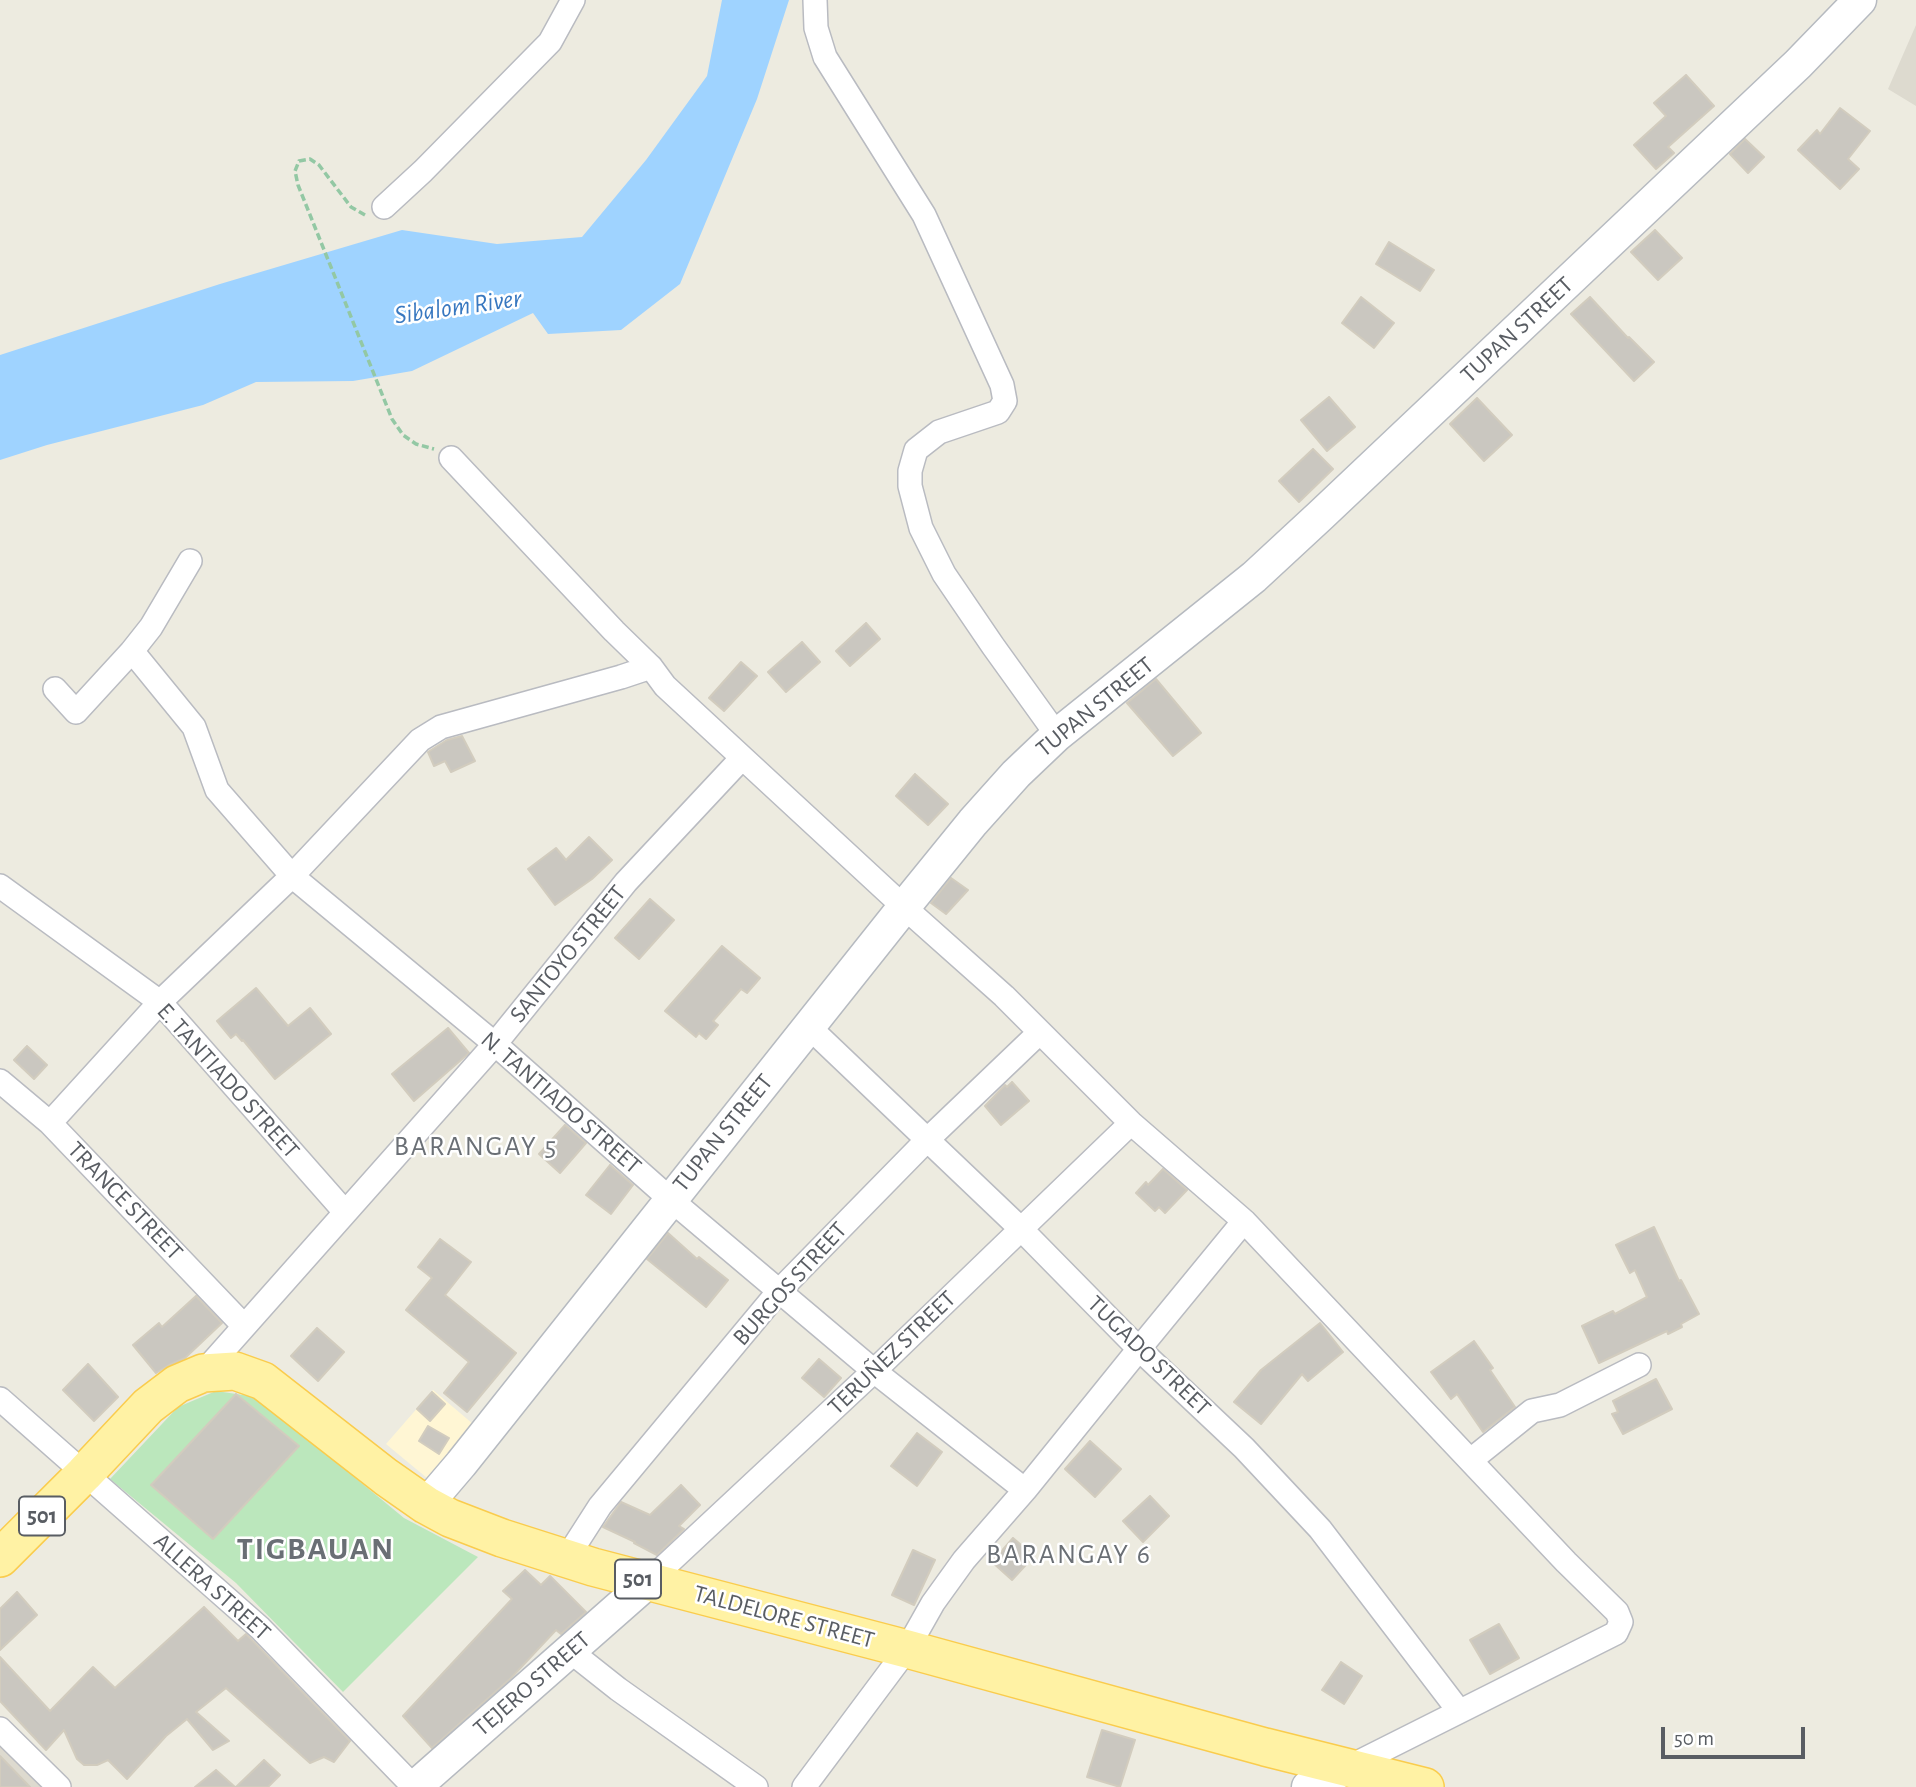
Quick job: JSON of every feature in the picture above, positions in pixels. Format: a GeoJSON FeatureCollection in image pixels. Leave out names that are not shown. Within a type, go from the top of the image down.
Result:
{"type":"FeatureCollection","features":[{"type":"Feature","properties":{"kind":"main road","name":"TUPAN STREET"},"geometry":{"type":"LineString","coordinates":[[426,1505],[904,907],[1016,774],[1057,735],[1233,594],[1302,533],[1789,73],[1860,0]]}},
{"type":"Feature","properties":{"kind":"main road","name":"TALDELORE STREET"},"geometry":{"type":"LineString","coordinates":[[0,1558],[148,1406],[177,1384],[203,1373],[235,1371],[262,1381],[426,1505],[477,1528],[566,1559],[1347,1768]]}},
{"type":"Feature","properties":{"kind":"main road","name":"TEJERO STREET"},"geometry":{"type":"LineString","coordinates":[[414,1787],[649,1581]]}},
{"type":"Feature","properties":{"kind":"main road"},"geometry":{"type":"LineString","coordinates":[[1308,1787],[1347,1768]]}},
{"type":"Feature","properties":{"kind":"main road","name":"501"},"geometry":{"type":"LineString","coordinates":[[1347,1768],[1425,1787]]}},
{"type":"Feature","properties":{"kind":"street"},"geometry":{"type":"LineString","coordinates":[[384,207],[550,42],[573,0]]}},
{"type":"Feature","properties":{"kind":"street"},"geometry":{"type":"LineString","coordinates":[[815,0],[816,28],[825,58],[924,215],[1002,385],[1004,401],[998,412],[939,432],[916,450],[910,471],[910,486],[921,528],[944,574],[1057,735]]}},
{"type":"Feature","properties":{"kind":"street"},"geometry":{"type":"LineString","coordinates":[[451,458],[651,667],[665,686],[1004,996],[1131,1123],[1244,1221],[1566,1562],[1617,1612],[1621,1622],[1616,1633],[1347,1768]]}},
{"type":"Feature","properties":{"kind":"street"},"geometry":{"type":"LineString","coordinates":[[55,688],[76,712],[151,627],[190,561]]}},
{"type":"Feature","properties":{"kind":"street","name":"N. TANTIADO STREET"},"geometry":{"type":"LineString","coordinates":[[132,651],[194,727],[216,790],[292,876],[495,1044],[670,1199],[874,1371],[1025,1490]]}},
{"type":"Feature","properties":{"kind":"street"},"geometry":{"type":"LineString","coordinates":[[50,1123],[160,1002],[292,876],[420,740],[441,727],[651,667]]}},
{"type":"Feature","properties":{"kind":"street","name":"SANTOYO STREET"},"geometry":{"type":"LineString","coordinates":[[203,1373],[495,1044],[626,882],[742,758]]}},
{"type":"Feature","properties":{"kind":"street","name":"E. TANTIADO STREET"},"geometry":{"type":"LineString","coordinates":[[0,886],[160,1002],[345,1212]]}},
{"type":"Feature","properties":{"kind":"street","name":"TUGADO STREET"},"geometry":{"type":"LineString","coordinates":[[809,1027],[1021,1229],[1139,1349],[1244,1448],[1320,1529],[1459,1712]]}},
{"type":"Feature","properties":{"kind":"street","name":"BURGOS STREET"},"geometry":{"type":"LineString","coordinates":[[566,1559],[600,1506],[779,1290],[927,1140],[1040,1032]]}},
{"type":"Feature","properties":{"kind":"street","name":"TRANCE STREET"},"geometry":{"type":"LineString","coordinates":[[0,1081],[50,1123],[244,1326]]}},
{"type":"Feature","properties":{"kind":"street","name":"TERUÑEZ STREET"},"geometry":{"type":"LineString","coordinates":[[649,1581],[874,1371],[1131,1123]]}},
{"type":"Feature","properties":{"kind":"street"},"geometry":{"type":"LineString","coordinates":[[804,1787],[907,1649],[933,1604],[964,1560],[1025,1490],[1244,1221]]}},
{"type":"Feature","properties":{"kind":"street"},"geometry":{"type":"LineString","coordinates":[[1471,1460],[1532,1411],[1560,1405],[1639,1365]]}},
{"type":"Feature","properties":{"kind":"street","name":"ALLERA STREET"},"geometry":{"type":"LineString","coordinates":[[0,1399],[260,1628],[414,1787]]}},
{"type":"Feature","properties":{"kind":"street"},"geometry":{"type":"LineString","coordinates":[[570,1651],[618,1689],[756,1787]]}},
{"type":"Feature","properties":{"kind":"street"},"geometry":{"type":"LineString","coordinates":[[0,1729],[59,1787]]}},
{"type":"Feature","properties":{"kind":"path"},"geometry":{"type":"LineString","coordinates":[[384,207],[375,214],[363,215],[351,207],[319,165],[310,159],[299,161],[295,171],[306,205],[393,419],[402,435],[416,444],[441,451],[451,458]]}},
{"type":"Feature","properties":{"kind":"shaded area"},"geometry":{"type":"Polygon","coordinates":[[[1916,25],[1916,106],[1888,89],[1916,25]]]}},
{"type":"Feature","properties":{"kind":"shaded area"},"geometry":{"type":"Polygon","coordinates":[[[433,1390],[473,1424],[427,1478],[386,1444],[433,1390]]]}},
{"type":"Feature","properties":{"kind":"shaded area"},"geometry":{"type":"Polygon","coordinates":[[[0,1741],[46,1787],[0,1787],[0,1741]]]}},
{"type":"Feature","properties":{"kind":"green space"},"geometry":{"type":"Polygon","coordinates":[[[216,1391],[257,1397],[404,1518],[478,1557],[343,1692],[236,1583],[110,1479],[178,1407],[216,1391]]]}},
{"type":"Feature","properties":{"kind":"water","name":"Sibalom River"},"geometry":{"type":"Polygon","coordinates":[[[722,0],[789,0],[757,99],[680,284],[621,330],[548,334],[533,313],[412,371],[353,381],[256,382],[203,405],[47,445],[0,460],[0,355],[220,284],[402,230],[497,244],[582,237],[646,160],[707,76],[722,0]]]}},
{"type":"Feature","properties":{"kind":"building"},"geometry":{"type":"Polygon","coordinates":[[[1686,75],[1714,106],[1668,147],[1674,153],[1656,169],[1634,145],[1666,116],[1654,103],[1686,75]]]}},
{"type":"Feature","properties":{"kind":"building"},"geometry":{"type":"Polygon","coordinates":[[[1840,108],[1870,131],[1848,159],[1859,169],[1840,189],[1798,150],[1817,130],[1820,134],[1840,108]]]}},
{"type":"Feature","properties":{"kind":"building"},"geometry":{"type":"Polygon","coordinates":[[[1745,139],[1764,157],[1748,173],[1730,154],[1745,139]]]}},
{"type":"Feature","properties":{"kind":"building"},"geometry":{"type":"Polygon","coordinates":[[[1655,230],[1682,258],[1658,280],[1631,252],[1655,230]]]}},
{"type":"Feature","properties":{"kind":"building"},"geometry":{"type":"Polygon","coordinates":[[[1389,242],[1434,270],[1420,291],[1376,264],[1389,242]]]}},
{"type":"Feature","properties":{"kind":"building"},"geometry":{"type":"Polygon","coordinates":[[[1361,297],[1394,323],[1374,348],[1342,323],[1361,297]]]}},
{"type":"Feature","properties":{"kind":"building"},"geometry":{"type":"Polygon","coordinates":[[[1590,297],[1654,362],[1634,381],[1571,314],[1590,297]]]}},
{"type":"Feature","properties":{"kind":"building"},"geometry":{"type":"Polygon","coordinates":[[[1329,397],[1355,427],[1327,451],[1301,420],[1329,397]]]}},
{"type":"Feature","properties":{"kind":"building"},"geometry":{"type":"Polygon","coordinates":[[[1477,398],[1512,435],[1484,461],[1450,424],[1477,398]]]}},
{"type":"Feature","properties":{"kind":"building"},"geometry":{"type":"Polygon","coordinates":[[[1313,449],[1333,469],[1299,502],[1279,481],[1313,449]]]}},
{"type":"Feature","properties":{"kind":"building"},"geometry":{"type":"Polygon","coordinates":[[[866,623],[880,639],[850,666],[836,651],[866,623]]]}},
{"type":"Feature","properties":{"kind":"building"},"geometry":{"type":"Polygon","coordinates":[[[802,642],[820,662],[786,692],[768,672],[802,642]]]}},
{"type":"Feature","properties":{"kind":"building"},"geometry":{"type":"Polygon","coordinates":[[[741,662],[757,676],[724,711],[709,698],[741,662]]]}},
{"type":"Feature","properties":{"kind":"building"},"geometry":{"type":"Polygon","coordinates":[[[1156,679],[1201,733],[1173,756],[1127,703],[1156,679]]]}},
{"type":"Feature","properties":{"kind":"building"},"geometry":{"type":"Polygon","coordinates":[[[462,736],[475,761],[451,772],[445,761],[434,766],[428,752],[447,740],[462,736]]]}},
{"type":"Feature","properties":{"kind":"building"},"geometry":{"type":"Polygon","coordinates":[[[915,774],[948,804],[928,825],[896,796],[915,774]]]}},
{"type":"Feature","properties":{"kind":"building"},"geometry":{"type":"Polygon","coordinates":[[[589,837],[612,860],[592,879],[555,905],[528,869],[556,848],[566,860],[589,837]]]}},
{"type":"Feature","properties":{"kind":"building"},"geometry":{"type":"Polygon","coordinates":[[[951,878],[968,890],[946,914],[931,903],[951,878]]]}},
{"type":"Feature","properties":{"kind":"building"},"geometry":{"type":"Polygon","coordinates":[[[650,899],[674,920],[639,959],[615,938],[650,899]]]}},
{"type":"Feature","properties":{"kind":"building"},"geometry":{"type":"Polygon","coordinates":[[[722,946],[760,978],[747,993],[741,989],[713,1021],[718,1025],[706,1039],[699,1033],[696,1037],[665,1011],[722,946]]]}},
{"type":"Feature","properties":{"kind":"building"},"geometry":{"type":"Polygon","coordinates":[[[256,988],[288,1026],[310,1008],[331,1034],[275,1079],[243,1040],[236,1034],[231,1038],[217,1021],[256,988]]]}},
{"type":"Feature","properties":{"kind":"building"},"geometry":{"type":"Polygon","coordinates":[[[448,1028],[469,1053],[414,1101],[392,1074],[448,1028]]]}},
{"type":"Feature","properties":{"kind":"building"},"geometry":{"type":"Polygon","coordinates":[[[27,1046],[47,1065],[34,1079],[14,1060],[27,1046]]]}},
{"type":"Feature","properties":{"kind":"building"},"geometry":{"type":"Polygon","coordinates":[[[1012,1082],[1029,1101],[1001,1125],[985,1106],[1005,1085],[1007,1087],[1012,1082]]]}},
{"type":"Feature","properties":{"kind":"building"},"geometry":{"type":"Polygon","coordinates":[[[565,1125],[586,1143],[560,1173],[539,1154],[565,1125]]]}},
{"type":"Feature","properties":{"kind":"building"},"geometry":{"type":"Polygon","coordinates":[[[610,1165],[633,1185],[611,1214],[586,1195],[610,1165]]]}},
{"type":"Feature","properties":{"kind":"building"},"geometry":{"type":"Polygon","coordinates":[[[1163,1169],[1187,1190],[1165,1213],[1159,1207],[1155,1211],[1136,1193],[1163,1169]]]}},
{"type":"Feature","properties":{"kind":"building"},"geometry":{"type":"Polygon","coordinates":[[[1654,1227],[1679,1281],[1681,1280],[1699,1314],[1668,1334],[1667,1331],[1599,1363],[1582,1326],[1613,1311],[1615,1314],[1647,1297],[1635,1270],[1630,1273],[1616,1245],[1654,1227]]]}},
{"type":"Feature","properties":{"kind":"building"},"geometry":{"type":"Polygon","coordinates":[[[668,1233],[697,1259],[699,1257],[728,1280],[706,1307],[647,1259],[668,1233]]]}},
{"type":"Feature","properties":{"kind":"building"},"geometry":{"type":"Polygon","coordinates":[[[440,1239],[471,1262],[445,1295],[516,1353],[467,1412],[444,1393],[469,1362],[406,1310],[432,1278],[418,1267],[440,1239]]]}},
{"type":"Feature","properties":{"kind":"building"},"geometry":{"type":"Polygon","coordinates":[[[196,1296],[222,1323],[185,1358],[156,1373],[133,1345],[159,1323],[162,1327],[196,1296]]]}},
{"type":"Feature","properties":{"kind":"building"},"geometry":{"type":"Polygon","coordinates":[[[1320,1323],[1343,1352],[1308,1381],[1302,1374],[1261,1424],[1234,1402],[1261,1370],[1320,1323]]]}},
{"type":"Feature","properties":{"kind":"building"},"geometry":{"type":"Polygon","coordinates":[[[317,1328],[344,1352],[318,1381],[291,1356],[317,1328]]]}},
{"type":"Feature","properties":{"kind":"building"},"geometry":{"type":"Polygon","coordinates":[[[1474,1341],[1515,1407],[1483,1432],[1457,1394],[1451,1399],[1431,1372],[1474,1341]]]}},
{"type":"Feature","properties":{"kind":"building"},"geometry":{"type":"Polygon","coordinates":[[[819,1359],[841,1378],[824,1397],[802,1378],[819,1359]]]}},
{"type":"Feature","properties":{"kind":"building"},"geometry":{"type":"Polygon","coordinates":[[[88,1364],[118,1397],[94,1421],[63,1390],[88,1364]]]}},
{"type":"Feature","properties":{"kind":"building"},"geometry":{"type":"Polygon","coordinates":[[[1656,1379],[1672,1409],[1623,1434],[1612,1414],[1618,1412],[1613,1401],[1656,1379]]]}},
{"type":"Feature","properties":{"kind":"building"},"geometry":{"type":"Polygon","coordinates":[[[432,1392],[445,1404],[430,1421],[417,1409],[432,1392]]]}},
{"type":"Feature","properties":{"kind":"building"},"geometry":{"type":"Polygon","coordinates":[[[236,1394],[299,1446],[213,1539],[151,1485],[236,1394]]]}},
{"type":"Feature","properties":{"kind":"building"},"geometry":{"type":"Polygon","coordinates":[[[428,1426],[449,1438],[439,1454],[419,1441],[428,1426]]]}},
{"type":"Feature","properties":{"kind":"building"},"geometry":{"type":"Polygon","coordinates":[[[917,1433],[942,1452],[917,1486],[891,1466],[917,1433]]]}},
{"type":"Feature","properties":{"kind":"building"},"geometry":{"type":"Polygon","coordinates":[[[1090,1441],[1121,1469],[1095,1497],[1065,1469],[1090,1441]]]}},
{"type":"Feature","properties":{"kind":"building"},"geometry":{"type":"Polygon","coordinates":[[[681,1485],[700,1505],[679,1526],[684,1529],[657,1555],[603,1527],[621,1502],[650,1515],[681,1485]]]}},
{"type":"Feature","properties":{"kind":"building"},"geometry":{"type":"Polygon","coordinates":[[[1150,1496],[1169,1516],[1143,1542],[1123,1521],[1150,1496]]]}},
{"type":"Feature","properties":{"kind":"building"},"geometry":{"type":"Polygon","coordinates":[[[1013,1538],[1034,1556],[1012,1580],[992,1562],[1013,1538]]]}},
{"type":"Feature","properties":{"kind":"building"},"geometry":{"type":"Polygon","coordinates":[[[913,1550],[935,1560],[914,1605],[892,1595],[913,1550]]]}},
{"type":"Feature","properties":{"kind":"building"},"geometry":{"type":"Polygon","coordinates":[[[525,1570],[541,1585],[550,1576],[586,1612],[561,1634],[556,1630],[511,1678],[432,1748],[403,1716],[512,1599],[503,1591],[525,1570]]]}},
{"type":"Feature","properties":{"kind":"building"},"geometry":{"type":"Polygon","coordinates":[[[17,1592],[37,1615],[0,1650],[0,1609],[17,1592]]]}},
{"type":"Feature","properties":{"kind":"building"},"geometry":{"type":"Polygon","coordinates":[[[204,1607],[238,1641],[246,1634],[350,1741],[334,1762],[324,1757],[310,1763],[226,1688],[196,1712],[229,1741],[213,1750],[187,1719],[166,1736],[127,1779],[108,1760],[97,1765],[84,1765],[77,1759],[64,1730],[46,1750],[0,1701],[0,1657],[50,1711],[93,1667],[115,1688],[204,1607]]]}},
{"type":"Feature","properties":{"kind":"building"},"geometry":{"type":"Polygon","coordinates":[[[1499,1624],[1519,1658],[1490,1674],[1470,1640],[1499,1624]]]}},
{"type":"Feature","properties":{"kind":"building"},"geometry":{"type":"Polygon","coordinates":[[[1341,1662],[1362,1676],[1344,1704],[1322,1690],[1341,1662]]]}},
{"type":"Feature","properties":{"kind":"building"},"geometry":{"type":"Polygon","coordinates":[[[1102,1730],[1135,1740],[1120,1787],[1087,1777],[1102,1730]]]}},
{"type":"Feature","properties":{"kind":"building"},"geometry":{"type":"Polygon","coordinates":[[[0,1756],[30,1787],[0,1787],[0,1756]]]}},
{"type":"Feature","properties":{"kind":"building"},"geometry":{"type":"Polygon","coordinates":[[[264,1760],[280,1775],[268,1787],[236,1787],[264,1760]]]}},
{"type":"Feature","properties":{"kind":"building"},"geometry":{"type":"Polygon","coordinates":[[[216,1770],[235,1787],[195,1787],[216,1770]]]}},
{"type":"Feature","properties":{"kind":"district","name":"BARANGAY 5"},"geometry":{"type":"Point","coordinates":[476,1147]}},
{"type":"Feature","properties":{"kind":"district","name":"TIGBAUAN"},"geometry":{"type":"Point","coordinates":[316,1549]}},
{"type":"Feature","properties":{"kind":"district","name":"BARANGAY 6"},"geometry":{"type":"Point","coordinates":[1069,1555]}}]}
